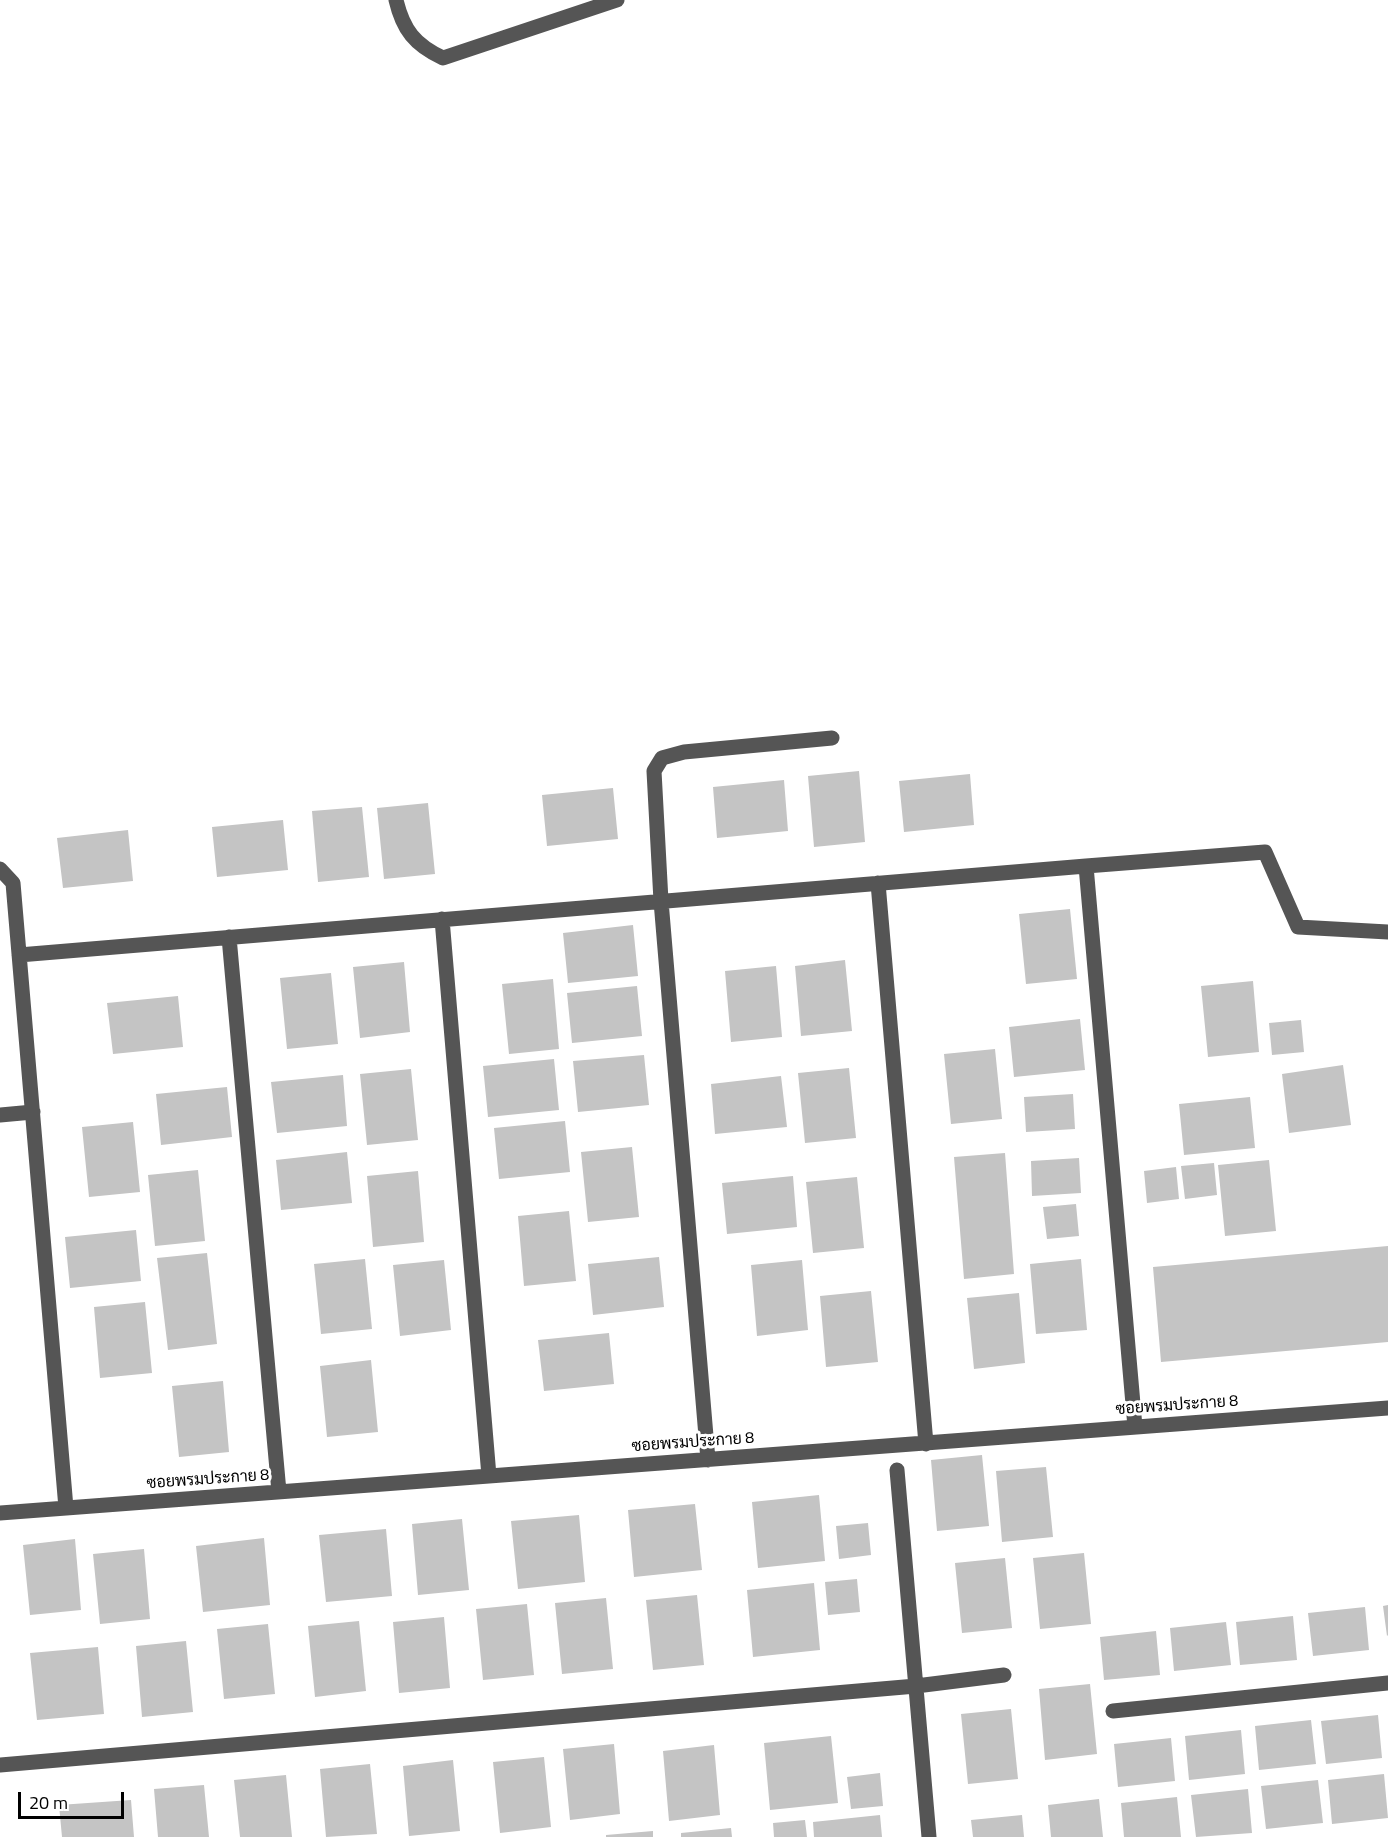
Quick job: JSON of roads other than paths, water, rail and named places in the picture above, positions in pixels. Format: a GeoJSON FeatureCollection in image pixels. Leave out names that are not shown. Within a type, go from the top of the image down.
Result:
{"type":"FeatureCollection","features":[{"type":"Feature","properties":{"kind":"street"},"geometry":{"type":"LineString","coordinates":[[396,0],[401,20],[412,39],[424,49],[443,58],[617,0]]}},
{"type":"Feature","properties":{"kind":"street"},"geometry":{"type":"LineString","coordinates":[[708,1460],[661,901],[654,771],[662,758],[684,752],[832,738]]}},
{"type":"Feature","properties":{"kind":"street"},"geometry":{"type":"LineString","coordinates":[[19,955],[1265,852],[1298,927],[1388,932]]}},
{"type":"Feature","properties":{"kind":"street"},"geometry":{"type":"LineString","coordinates":[[1086,866],[1135,1427]]}},
{"type":"Feature","properties":{"kind":"street"},"geometry":{"type":"LineString","coordinates":[[0,869],[13,883],[66,1508]]}},
{"type":"Feature","properties":{"kind":"street"},"geometry":{"type":"LineString","coordinates":[[878,883],[926,1443]]}},
{"type":"Feature","properties":{"kind":"street"},"geometry":{"type":"LineString","coordinates":[[442,919],[489,1476]]}},
{"type":"Feature","properties":{"kind":"street"},"geometry":{"type":"LineString","coordinates":[[229,938],[279,1492]]}},
{"type":"Feature","properties":{"kind":"street"},"geometry":{"type":"LineString","coordinates":[[0,1115],[33,1112]]}},
{"type":"Feature","properties":{"kind":"street","name":"ซอยพรมประกาย 8"},"geometry":{"type":"LineString","coordinates":[[0,1513],[1388,1408]]}},
{"type":"Feature","properties":{"kind":"street"},"geometry":{"type":"LineString","coordinates":[[897,1470],[929,1837]]}},
{"type":"Feature","properties":{"kind":"street"},"geometry":{"type":"LineString","coordinates":[[0,1765],[916,1686],[1004,1675]]}},
{"type":"Feature","properties":{"kind":"street"},"geometry":{"type":"LineString","coordinates":[[1113,1711],[1388,1683]]}}]}
